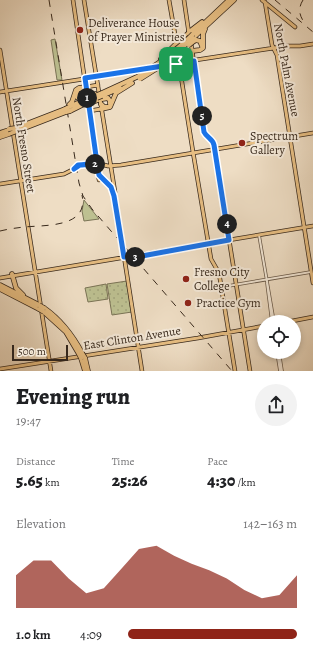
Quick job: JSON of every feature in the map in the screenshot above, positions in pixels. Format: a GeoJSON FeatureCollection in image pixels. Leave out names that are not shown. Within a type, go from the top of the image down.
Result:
{"type":"FeatureCollection","features":[{"type":"Feature","properties":{"kind":"highway"},"geometry":{"type":"LineString","coordinates":[[192,51],[200,50],[202,48],[203,32],[211,19],[229,0]]}},
{"type":"Feature","properties":{"kind":"highway"},"geometry":{"type":"LineString","coordinates":[[100,97],[123,83],[140,77],[145,70],[164,62],[216,13],[234,0]]}},
{"type":"Feature","properties":{"kind":"highway"},"geometry":{"type":"LineString","coordinates":[[101,109],[110,107],[116,93],[176,54],[179,48],[191,37]]}},
{"type":"Feature","properties":{"kind":"highway"},"geometry":{"type":"LineString","coordinates":[[191,37],[202,42],[202,48],[192,51]]}},
{"type":"Feature","properties":{"kind":"highway"},"geometry":{"type":"LineString","coordinates":[[191,37],[194,48],[198,50]]}},
{"type":"Feature","properties":{"kind":"highway"},"geometry":{"type":"LineString","coordinates":[[100,97],[132,83]]}},
{"type":"Feature","properties":{"kind":"highway"},"geometry":{"type":"LineString","coordinates":[[78,89],[86,87]]}},
{"type":"Feature","properties":{"kind":"highway"},"geometry":{"type":"LineString","coordinates":[[17,129],[67,109],[72,102],[76,90],[78,88],[86,87]]}},
{"type":"Feature","properties":{"kind":"highway"},"geometry":{"type":"LineString","coordinates":[[78,89],[82,89],[89,98]]}},
{"type":"Feature","properties":{"kind":"highway"},"geometry":{"type":"LineString","coordinates":[[78,89],[76,92],[77,97],[84,102]]}},
{"type":"Feature","properties":{"kind":"highway"},"geometry":{"type":"LineString","coordinates":[[100,97],[104,107],[108,107]]}},
{"type":"Feature","properties":{"kind":"highway"},"geometry":{"type":"LineString","coordinates":[[0,132],[17,129],[84,102],[89,98],[100,97],[110,100],[111,104],[108,107],[101,109]]}},
{"type":"Feature","properties":{"kind":"highway"},"geometry":{"type":"LineString","coordinates":[[0,137],[9,131]]}},
{"type":"Feature","properties":{"kind":"highway"},"geometry":{"type":"LineString","coordinates":[[12,275],[16,288],[20,293],[42,309],[66,332],[81,353],[88,371]]}},
{"type":"Feature","properties":{"kind":"highway"},"geometry":{"type":"LineString","coordinates":[[0,285],[10,288],[13,286],[13,281]]}},
{"type":"Feature","properties":{"kind":"highway"},"geometry":{"type":"LineString","coordinates":[[0,285],[42,309]]}},
{"type":"Feature","properties":{"kind":"highway"},"geometry":{"type":"LineString","coordinates":[[0,289],[33,306]]}},
{"type":"Feature","properties":{"kind":"highway"},"geometry":{"type":"LineString","coordinates":[[0,294],[42,309]]}},
{"type":"Feature","properties":{"kind":"highway"},"geometry":{"type":"LineString","coordinates":[[83,358],[85,371]]}},
{"type":"Feature","properties":{"kind":"main road"},"geometry":{"type":"LineString","coordinates":[[72,0],[89,98],[95,163],[101,180],[113,190],[130,285],[143,371]]}},
{"type":"Feature","properties":{"kind":"main road"},"geometry":{"type":"LineString","coordinates":[[84,0],[126,270],[129,279],[132,305],[136,318],[139,347]]}},
{"type":"Feature","properties":{"kind":"main road"},"geometry":{"type":"LineString","coordinates":[[169,0],[179,48],[176,54],[180,64],[193,153],[212,260],[219,271],[235,371]]}},
{"type":"Feature","properties":{"kind":"main road"},"geometry":{"type":"LineString","coordinates":[[184,0],[191,37],[204,132],[213,142],[215,150],[250,371]]}},
{"type":"Feature","properties":{"kind":"main road"},"geometry":{"type":"LineString","coordinates":[[264,1],[295,27]]}},
{"type":"Feature","properties":{"kind":"main road","name":"North Palm Avenue"},"geometry":{"type":"LineString","coordinates":[[264,1],[273,48],[277,56],[313,283]]}},
{"type":"Feature","properties":{"kind":"main road"},"geometry":{"type":"LineString","coordinates":[[164,62],[180,64],[278,47],[313,44]]}},
{"type":"Feature","properties":{"kind":"main road"},"geometry":{"type":"LineString","coordinates":[[277,56],[276,49],[278,47]]}},
{"type":"Feature","properties":{"kind":"main road","name":"North Fresno Street"},"geometry":{"type":"LineString","coordinates":[[0,50],[51,371]]}},
{"type":"Feature","properties":{"kind":"main road"},"geometry":{"type":"LineString","coordinates":[[176,54],[192,51]]}},
{"type":"Feature","properties":{"kind":"main road"},"geometry":{"type":"LineString","coordinates":[[0,91],[145,70]]}},
{"type":"Feature","properties":{"kind":"main road"},"geometry":{"type":"LineString","coordinates":[[86,87],[98,85]]}},
{"type":"Feature","properties":{"kind":"main road"},"geometry":{"type":"LineString","coordinates":[[89,111],[101,109]]}},
{"type":"Feature","properties":{"kind":"main road"},"geometry":{"type":"LineString","coordinates":[[0,184],[65,174],[74,169],[76,166],[80,165],[95,163],[111,166],[121,165],[313,133]]}},
{"type":"Feature","properties":{"kind":"main road"},"geometry":{"type":"LineString","coordinates":[[101,180],[110,184],[113,180]]}},
{"type":"Feature","properties":{"kind":"main road","name":"North Fresno Street"},"geometry":{"type":"LineString","coordinates":[[27,220],[29,233]]}},
{"type":"Feature","properties":{"kind":"main road"},"geometry":{"type":"LineString","coordinates":[[0,277],[313,226]]}},
{"type":"Feature","properties":{"kind":"main road"},"geometry":{"type":"LineString","coordinates":[[125,257],[182,249],[209,243]]}},
{"type":"Feature","properties":{"kind":"main road"},"geometry":{"type":"LineString","coordinates":[[182,249],[187,247]]}},
{"type":"Feature","properties":{"kind":"main road"},"geometry":{"type":"LineString","coordinates":[[301,319],[313,317]]}},
{"type":"Feature","properties":{"kind":"main road","name":"East Clinton Avenue"},"geometry":{"type":"LineString","coordinates":[[0,369],[257,327]]}},
{"type":"Feature","properties":{"kind":"street"},"geometry":{"type":"LineString","coordinates":[[260,235],[272,315]]}},
{"type":"Feature","properties":{"kind":"street"},"geometry":{"type":"LineString","coordinates":[[222,287],[311,272]]}},
{"type":"Feature","properties":{"kind":"street"},"geometry":{"type":"LineString","coordinates":[[279,359],[281,371]]}},
{"type":"Feature","properties":{"kind":"green space"},"geometry":{"type":"Polygon","coordinates":[[[55,39],[62,80],[57,80],[51,40],[55,39]]]}},
{"type":"Feature","properties":{"kind":"green space"},"geometry":{"type":"Polygon","coordinates":[[[84,200],[99,219],[84,221],[82,211],[84,200]]]}},
{"type":"Feature","properties":{"kind":"green space"},"geometry":{"type":"Polygon","coordinates":[[[127,281],[132,312],[112,315],[107,284],[127,281]]]}},
{"type":"Feature","properties":{"kind":"green space"},"geometry":{"type":"Polygon","coordinates":[[[106,284],[108,299],[88,302],[85,288],[106,284]]]}},
{"type":"Feature","properties":{"kind":"railway"},"geometry":{"type":"LineString","coordinates":[[49,0],[79,183],[83,196],[92,209],[232,371]]}},
{"type":"Feature","properties":{"kind":"railway"},"geometry":{"type":"LineString","coordinates":[[275,0],[313,32]]}},
{"type":"Feature","properties":{"kind":"railway"},"geometry":{"type":"LineString","coordinates":[[303,0],[300,6],[300,11],[304,22]]}},
{"type":"Feature","properties":{"kind":"railway"},"geometry":{"type":"LineString","coordinates":[[0,231],[64,223],[79,214],[82,206],[82,195]]}},
{"type":"Feature","properties":{"kind":"place","name":"Deliverance House of Prayer Ministries"},"geometry":{"type":"Point","coordinates":[80,30]}},
{"type":"Feature","properties":{"kind":"place","name":"Spectrum Gallery"},"geometry":{"type":"Point","coordinates":[242,143]}},
{"type":"Feature","properties":{"kind":"place","name":"Fresno City College"},"geometry":{"type":"Point","coordinates":[186,279]}},
{"type":"Feature","properties":{"kind":"place","name":"Practice Gym"},"geometry":{"type":"Point","coordinates":[188,303]}},
{"type":"Feature","properties":{"kind":"route"},"geometry":{"type":"LineString","coordinates":[[176,64],[85,78],[88,111],[97,163],[93,164],[84,165],[80,165],[74,169],[78,165],[84,165],[85,165],[97,164],[100,176],[114,191],[124,257],[127,258],[229,240],[214,145],[212,140],[204,132],[194,61],[176,64]]}}]}
